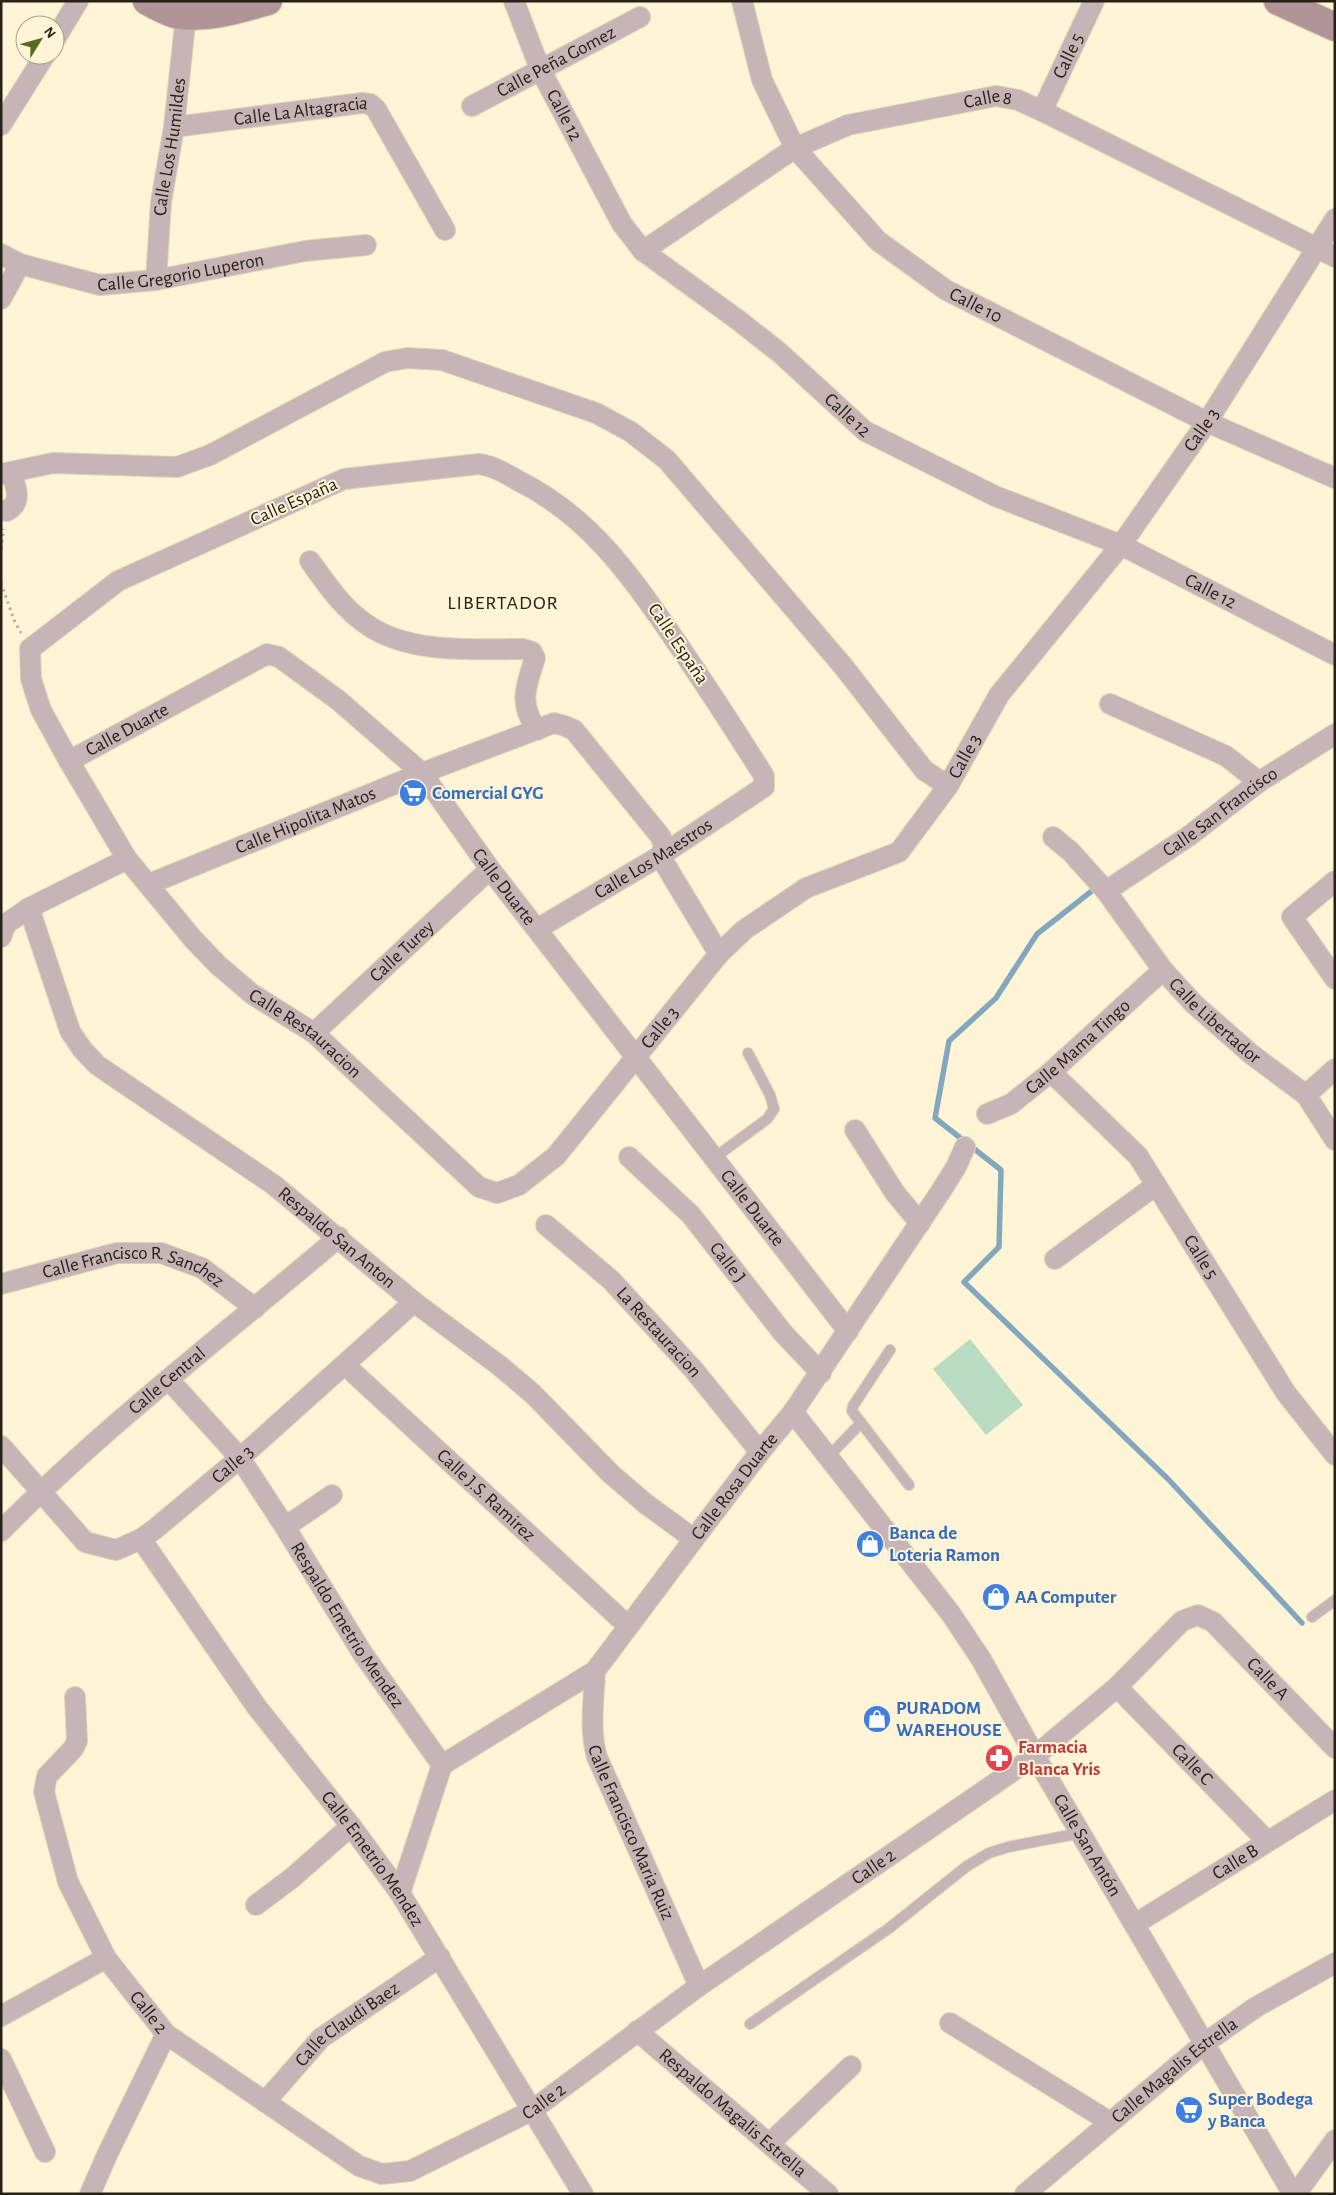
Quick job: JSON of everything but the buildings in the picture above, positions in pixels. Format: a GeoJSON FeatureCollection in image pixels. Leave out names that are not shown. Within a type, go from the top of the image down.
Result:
{"type":"FeatureCollection","features":[{"type":"Feature","properties":{"kind":"street"},"geometry":{"type":"LineString","coordinates":[[65,22],[78,1]]}},
{"type":"Feature","properties":{"kind":"street"},"geometry":{"type":"LineString","coordinates":[[147,1],[165,11],[186,15],[220,12],[268,1]]}},
{"type":"Feature","properties":{"kind":"street","name":"Calle 12"},"geometry":{"type":"LineString","coordinates":[[514,1],[540,69],[622,224],[643,252],[738,320],[780,353],[865,431],[995,496],[1121,545],[1335,655]]}},
{"type":"Feature","properties":{"kind":"street","name":"Calle 10"},"geometry":{"type":"LineString","coordinates":[[742,1],[762,80],[795,148],[878,241],[946,290],[1207,422],[1335,478]]}},
{"type":"Feature","properties":{"kind":"street","name":"Calle 5"},"geometry":{"type":"LineString","coordinates":[[1042,110],[1094,1]]}},
{"type":"Feature","properties":{"kind":"street"},"geometry":{"type":"LineString","coordinates":[[1278,1],[1335,27]]}},
{"type":"Feature","properties":{"kind":"street","name":"Calle Los Humildes"},"geometry":{"type":"LineString","coordinates":[[156,280],[162,202],[174,127],[186,15]]}},
{"type":"Feature","properties":{"kind":"street","name":"Calle Peña Gomez"},"geometry":{"type":"LineString","coordinates":[[472,106],[640,17]]}},
{"type":"Feature","properties":{"kind":"street"},"geometry":{"type":"LineString","coordinates":[[1,125],[39,65]]}},
{"type":"Feature","properties":{"kind":"street","name":"Calle 8"},"geometry":{"type":"LineString","coordinates":[[643,252],[795,148],[848,125],[996,96],[1018,100],[1042,110],[1335,257]]}},
{"type":"Feature","properties":{"kind":"street","name":"Calle La Altagracia"},"geometry":{"type":"LineString","coordinates":[[174,127],[362,103],[370,104],[376,109],[444,230]]}},
{"type":"Feature","properties":{"kind":"street","name":"Calle 3"},"geometry":{"type":"LineString","coordinates":[[497,1193],[519,1185],[556,1156],[719,954],[744,930],[806,888],[899,852],[948,786],[999,695],[1121,545],[1207,422],[1315,247],[1335,219]]}},
{"type":"Feature","properties":{"kind":"street","name":"Calle Gregorio Luperon"},"geometry":{"type":"LineString","coordinates":[[1,254],[20,264],[100,285],[156,280],[305,252],[366,245]]}},
{"type":"Feature","properties":{"kind":"street"},"geometry":{"type":"LineString","coordinates":[[1,299],[20,264]]}},
{"type":"Feature","properties":{"kind":"street"},"geometry":{"type":"LineString","coordinates":[[1,510],[7,511],[14,507],[17,501],[17,488],[6,473],[53,462],[177,466],[210,455],[385,362],[407,358],[442,360],[596,413],[631,432],[667,460],[843,666],[924,770],[948,786]]}},
{"type":"Feature","properties":{"kind":"street","name":"Calle España"},"geometry":{"type":"LineString","coordinates":[[30,649],[118,581],[344,479],[479,464],[490,466],[535,490],[565,510],[597,536],[643,594],[702,679],[764,776],[765,782]]}},
{"type":"Feature","properties":{"kind":"street"},"geometry":{"type":"LineString","coordinates":[[310,561],[339,600],[368,626],[394,640],[449,647],[523,649],[532,652],[535,658],[526,685],[524,706],[537,730]]}},
{"type":"Feature","properties":{"kind":"street"},"geometry":{"type":"LineString","coordinates":[[1,937],[6,924],[29,908],[127,859],[41,710],[31,679],[30,649]]}},
{"type":"Feature","properties":{"kind":"street","name":"Calle Duarte"},"geometry":{"type":"LineString","coordinates":[[69,760],[267,654],[273,655],[338,700],[422,773],[490,869],[848,1331]]}},
{"type":"Feature","properties":{"kind":"street"},"geometry":{"type":"LineString","coordinates":[[1110,704],[1226,756],[1259,782]]}},
{"type":"Feature","properties":{"kind":"street","name":"Calle Hipolita Matos"},"geometry":{"type":"LineString","coordinates":[[149,884],[422,773],[554,723],[574,730],[661,837],[664,847],[660,856],[719,954]]}},
{"type":"Feature","properties":{"kind":"street","name":"Calle San Francisco"},"geometry":{"type":"LineString","coordinates":[[1106,890],[1189,836],[1259,782],[1335,734]]}},
{"type":"Feature","properties":{"kind":"street","name":"Calle Los Maestros"},"geometry":{"type":"LineString","coordinates":[[538,930],[660,856],[764,787],[765,782]]}},
{"type":"Feature","properties":{"kind":"street","name":"Calle Libertador"},"geometry":{"type":"LineString","coordinates":[[1053,837],[1106,890],[1163,970],[1194,1004],[1251,1054],[1306,1095],[1335,1140]]}},
{"type":"Feature","properties":{"kind":"street","name":"Calle Restauracion"},"geometry":{"type":"LineString","coordinates":[[127,859],[193,939],[218,966],[252,994],[314,1033],[479,1187],[497,1193]]}},
{"type":"Feature","properties":{"kind":"street","name":"Calle Turey"},"geometry":{"type":"LineString","coordinates":[[314,1033],[490,869]]}},
{"type":"Feature","properties":{"kind":"street"},"geometry":{"type":"LineString","coordinates":[[1335,881],[1292,917],[1335,979]]}},
{"type":"Feature","properties":{"kind":"street","name":"Respaldo San Anton"},"geometry":{"type":"LineString","coordinates":[[29,908],[70,1031],[82,1050],[97,1065],[274,1185],[339,1237],[414,1302],[500,1366],[533,1394],[611,1474],[646,1504],[694,1539]]}},
{"type":"Feature","properties":{"kind":"street","name":"Calle Mama Tingo"},"geometry":{"type":"LineString","coordinates":[[987,1114],[1011,1104],[1051,1072],[1163,970]]}},
{"type":"Feature","properties":{"kind":"street"},"geometry":{"type":"LineString","coordinates":[[1306,1095],[1335,1069]]}},
{"type":"Feature","properties":{"kind":"street","name":"Calle 5"},"geometry":{"type":"LineString","coordinates":[[1051,1072],[1138,1156],[1286,1393],[1335,1455]]}},
{"type":"Feature","properties":{"kind":"street"},"geometry":{"type":"LineString","coordinates":[[855,1130],[895,1194],[920,1223]]}},
{"type":"Feature","properties":{"kind":"street","name":"Calle Rosa Duarte"},"geometry":{"type":"LineString","coordinates":[[442,1765],[595,1671],[821,1373],[956,1167],[965,1147]]}},
{"type":"Feature","properties":{"kind":"street","name":"Calle J"},"geometry":{"type":"LineString","coordinates":[[629,1157],[691,1216],[783,1333],[821,1373]]}},
{"type":"Feature","properties":{"kind":"street"},"geometry":{"type":"LineString","coordinates":[[1055,1259],[1156,1185]]}},
{"type":"Feature","properties":{"kind":"street","name":"La Restauracion"},"geometry":{"type":"LineString","coordinates":[[546,1225],[611,1280],[693,1369],[760,1452]]}},
{"type":"Feature","properties":{"kind":"street","name":"Calle Central"},"geometry":{"type":"LineString","coordinates":[[1,1531],[40,1492],[169,1380],[339,1237]]}},
{"type":"Feature","properties":{"kind":"street","name":"Calle Francisco R. Sanchez"},"geometry":{"type":"LineString","coordinates":[[1,1284],[117,1253],[161,1253],[202,1268],[255,1308]]}},
{"type":"Feature","properties":{"kind":"street","name":"Calle 3"},"geometry":{"type":"LineString","coordinates":[[1,1446],[85,1542],[116,1550],[141,1539],[240,1458],[414,1302]]}},
{"type":"Feature","properties":{"kind":"street","name":"Calle J.S. Ramirez"},"geometry":{"type":"LineString","coordinates":[[345,1365],[628,1626]]}},
{"type":"Feature","properties":{"kind":"street","name":"Respaldo Emetrio Mendez"},"geometry":{"type":"LineString","coordinates":[[169,1380],[240,1458],[286,1527],[363,1654],[442,1765]]}},
{"type":"Feature","properties":{"kind":"street","name":"Calle San Antón"},"geometry":{"type":"LineString","coordinates":[[793,1412],[951,1614],[981,1659],[1080,1833],[1294,2194]]}},
{"type":"Feature","properties":{"kind":"street"},"geometry":{"type":"LineString","coordinates":[[286,1527],[332,1495]]}},
{"type":"Feature","properties":{"kind":"street","name":"Calle Emetrio Mendez"},"geometry":{"type":"LineString","coordinates":[[141,1539],[256,1706],[351,1826],[400,1893],[583,2194]]}},
{"type":"Feature","properties":{"kind":"street","name":"Calle 2"},"geometry":{"type":"LineString","coordinates":[[74,1697],[76,1741],[73,1750],[47,1776],[44,1792],[68,1882],[106,1958],[166,2034],[359,2166],[382,2174],[410,2171],[531,2111],[699,1986],[1035,1756],[1117,1687],[1182,1621],[1198,1615]]}},
{"type":"Feature","properties":{"kind":"street","name":"Calle A"},"geometry":{"type":"LineString","coordinates":[[1198,1615],[1213,1622],[1335,1748]]}},
{"type":"Feature","properties":{"kind":"street","name":"Calle Francisco Maria Ruiz"},"geometry":{"type":"LineString","coordinates":[[595,1671],[592,1731],[597,1757],[699,1986]]}},
{"type":"Feature","properties":{"kind":"street","name":"Calle C"},"geometry":{"type":"LineString","coordinates":[[1117,1687],[1267,1841]]}},
{"type":"Feature","properties":{"kind":"street"},"geometry":{"type":"LineString","coordinates":[[400,1893],[442,1765]]}},
{"type":"Feature","properties":{"kind":"street","name":"Calle B"},"geometry":{"type":"LineString","coordinates":[[1135,1924],[1335,1800]]}},
{"type":"Feature","properties":{"kind":"street"},"geometry":{"type":"LineString","coordinates":[[256,1905],[292,1878],[351,1826]]}},
{"type":"Feature","properties":{"kind":"street","name":"Calle Claudi Baez"},"geometry":{"type":"LineString","coordinates":[[265,2102],[321,2038],[440,1957]]}},
{"type":"Feature","properties":{"kind":"street"},"geometry":{"type":"LineString","coordinates":[[1,2016],[106,1958]]}},
{"type":"Feature","properties":{"kind":"street","name":"Calle Magalis Estrella"},"geometry":{"type":"LineString","coordinates":[[1025,2194],[1205,2043],[1256,2007],[1335,1963]]}},
{"type":"Feature","properties":{"kind":"street"},"geometry":{"type":"LineString","coordinates":[[950,2022],[1110,2122]]}},
{"type":"Feature","properties":{"kind":"street","name":"Respaldo Magalis Estrella"},"geometry":{"type":"LineString","coordinates":[[637,2031],[828,2194]]}},
{"type":"Feature","properties":{"kind":"street"},"geometry":{"type":"LineString","coordinates":[[90,2194],[166,2034]]}},
{"type":"Feature","properties":{"kind":"street"},"geometry":{"type":"LineString","coordinates":[[1,2059],[45,2152]]}},
{"type":"Feature","properties":{"kind":"street"},"geometry":{"type":"LineString","coordinates":[[770,2143],[851,2066]]}},
{"type":"Feature","properties":{"kind":"street"},"geometry":{"type":"LineString","coordinates":[[1294,2194],[1335,2140]]}},
{"type":"Feature","properties":{"kind":"lane"},"geometry":{"type":"LineString","coordinates":[[714,1158],[767,1120],[774,1108],[770,1095],[748,1053]]}},
{"type":"Feature","properties":{"kind":"lane"},"geometry":{"type":"LineString","coordinates":[[890,1350],[853,1406],[852,1411],[909,1486]]}},
{"type":"Feature","properties":{"kind":"lane"},"geometry":{"type":"LineString","coordinates":[[828,1457],[860,1424]]}},
{"type":"Feature","properties":{"kind":"lane"},"geometry":{"type":"LineString","coordinates":[[1312,1617],[1335,1600]]}},
{"type":"Feature","properties":{"kind":"lane"},"geometry":{"type":"LineString","coordinates":[[750,2024],[888,1929],[967,1866],[989,1853],[1008,1847],[1080,1833]]}},
{"type":"Feature","properties":{"kind":"path"},"geometry":{"type":"LineString","coordinates":[[1,583],[14,620],[30,649]]}},
{"type":"Feature","properties":{"kind":"green space"},"geometry":{"type":"Polygon","coordinates":[[[970,1339],[1023,1405],[986,1435],[933,1369],[970,1339]]]}},
{"type":"Feature","properties":{"kind":"waterway"},"geometry":{"type":"LineString","coordinates":[[1093,890],[1037,934],[996,998],[949,1041],[935,1118],[1001,1170],[999,1247],[964,1282],[1168,1479],[1302,1623]]}},
{"type":"Feature","properties":{"kind":"place","name":"Comercial GYG"},"geometry":{"type":"Point","coordinates":[413,793]}},
{"type":"Feature","properties":{"kind":"place","name":"Banca de Loteria Ramon"},"geometry":{"type":"Point","coordinates":[870,1544]}},
{"type":"Feature","properties":{"kind":"place","name":"AA Computer"},"geometry":{"type":"Point","coordinates":[996,1597]}},
{"type":"Feature","properties":{"kind":"place","name":"PURADOM WAREHOUSE"},"geometry":{"type":"Point","coordinates":[877,1719]}},
{"type":"Feature","properties":{"kind":"place","name":"Farmacia Blanca Yris"},"geometry":{"type":"Point","coordinates":[999,1758]}},
{"type":"Feature","properties":{"kind":"place","name":"Super Bodega y Banca"},"geometry":{"type":"Point","coordinates":[1189,2110]}},
{"type":"Feature","properties":{"kind":"district","name":"LIBERTADOR"},"geometry":{"type":"Point","coordinates":[503,603]}}]}
